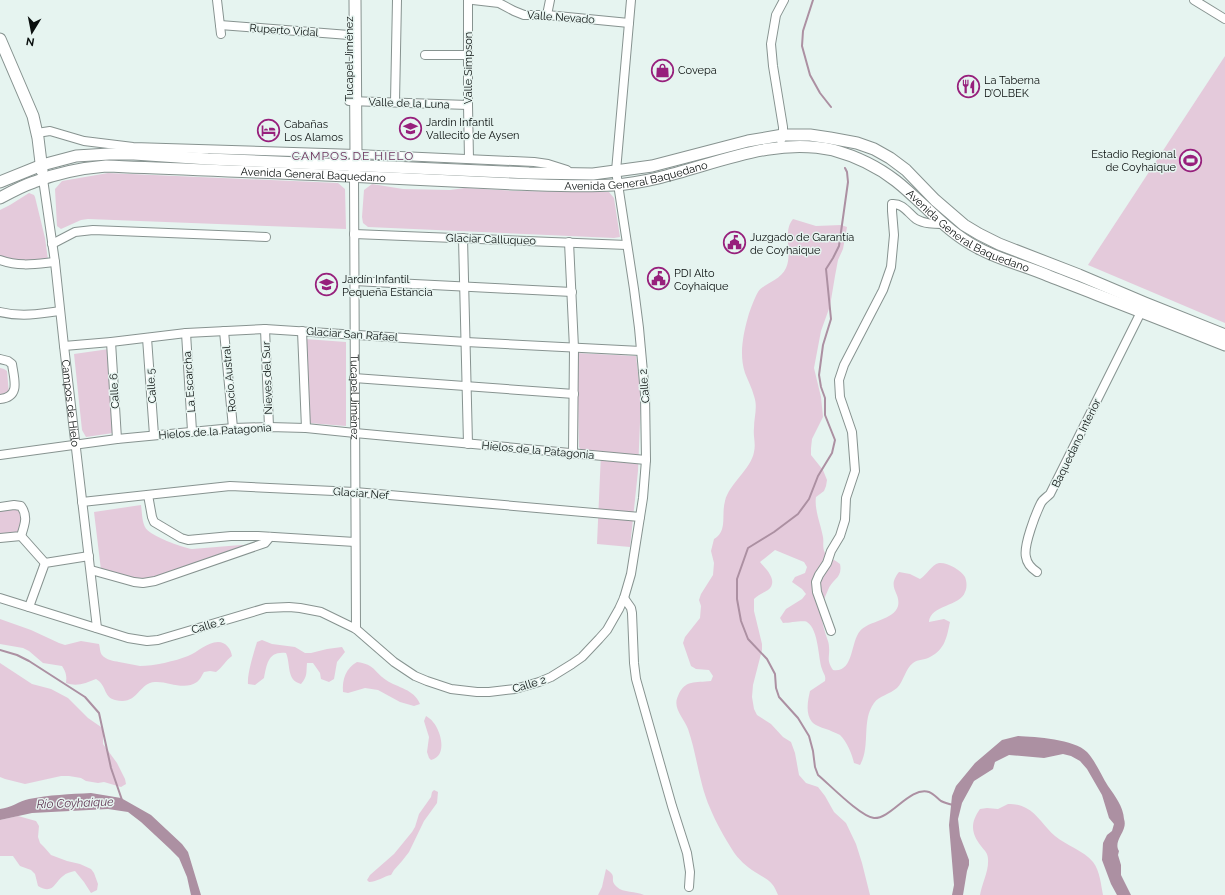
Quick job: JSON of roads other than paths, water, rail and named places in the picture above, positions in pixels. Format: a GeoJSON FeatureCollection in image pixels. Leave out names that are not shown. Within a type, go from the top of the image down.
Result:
{"type":"FeatureCollection","features":[{"type":"Feature","properties":{"kind":"main road","name":"Tucapel Jiménez"},"geometry":{"type":"LineString","coordinates":[[348,0],[353,162]]}},
{"type":"Feature","properties":{"kind":"main road","name":"Tucapel Jiménez"},"geometry":{"type":"LineString","coordinates":[[352,101],[355,0]]}},
{"type":"Feature","properties":{"kind":"main road"},"geometry":{"type":"LineString","coordinates":[[0,39],[30,110],[37,133],[43,179]]}},
{"type":"Feature","properties":{"kind":"main road","name":"Avenida General Baquedano"},"geometry":{"type":"LineString","coordinates":[[0,182],[42,165],[76,156],[109,154],[353,162],[529,173],[593,174],[658,165],[748,141],[783,135],[810,135],[857,143],[874,149],[890,158],[906,170],[935,200],[964,225],[999,244],[1225,335]]}},
{"type":"Feature","properties":{"kind":"main road","name":"Avenida General Baquedano"},"geometry":{"type":"LineString","coordinates":[[0,198],[43,179],[88,168],[106,166],[353,162],[558,186],[618,185],[644,181],[761,150],[779,147],[794,146],[830,150],[846,154],[862,161],[894,179],[960,238],[989,254],[1225,344]]}},
{"type":"Feature","properties":{"kind":"street"},"geometry":{"type":"LineString","coordinates":[[217,0],[221,34]]}},
{"type":"Feature","properties":{"kind":"street"},"geometry":{"type":"LineString","coordinates":[[395,102],[397,0]]}},
{"type":"Feature","properties":{"kind":"street","name":"Valle Simpson"},"geometry":{"type":"LineString","coordinates":[[468,0],[469,159]]}},
{"type":"Feature","properties":{"kind":"street","name":"Valle Nevado"},"geometry":{"type":"LineString","coordinates":[[473,0],[498,3],[519,14],[548,15],[629,23]]}},
{"type":"Feature","properties":{"kind":"street"},"geometry":{"type":"LineString","coordinates":[[548,15],[550,0]]}},
{"type":"Feature","properties":{"kind":"street","name":"Calle 2"},"geometry":{"type":"LineString","coordinates":[[0,598],[141,641],[153,641],[266,608],[289,606],[321,612],[356,629],[394,662],[410,672],[427,681],[464,691],[502,691],[539,682],[551,677],[572,664],[591,648],[607,630],[616,614],[624,598],[632,574],[646,460],[645,402],[634,289],[616,171],[631,0]]}},
{"type":"Feature","properties":{"kind":"street"},"geometry":{"type":"LineString","coordinates":[[779,147],[783,135],[783,127],[771,44],[776,15],[784,0]]}},
{"type":"Feature","properties":{"kind":"street"},"geometry":{"type":"LineString","coordinates":[[1194,0],[1225,20]]}},
{"type":"Feature","properties":{"kind":"street","name":"Ruperto Vidal"},"geometry":{"type":"LineString","coordinates":[[220,25],[349,35]]}},
{"type":"Feature","properties":{"kind":"street"},"geometry":{"type":"LineString","coordinates":[[425,55],[468,55]]}},
{"type":"Feature","properties":{"kind":"street","name":"Valle de la Luna"},"geometry":{"type":"LineString","coordinates":[[352,101],[468,105]]}},
{"type":"Feature","properties":{"kind":"street","name":"Avenida General Baquedano"},"geometry":{"type":"LineString","coordinates":[[37,133],[50,131],[84,141],[134,147],[353,162],[469,159],[534,162],[548,164],[566,170],[593,174]]}},
{"type":"Feature","properties":{"kind":"street","name":"Tucapel Jiménez"},"geometry":{"type":"LineString","coordinates":[[353,162],[356,629]]}},
{"type":"Feature","properties":{"kind":"street","name":"Campos de Hielo"},"geometry":{"type":"LineString","coordinates":[[43,179],[55,262],[97,628]]}},
{"type":"Feature","properties":{"kind":"street"},"geometry":{"type":"LineString","coordinates":[[831,631],[817,592],[816,582],[840,536],[845,520],[846,498],[855,471],[852,432],[840,397],[839,380],[844,365],[883,290],[891,267],[894,235],[892,204],[902,207],[916,218],[926,223],[943,224]]}},
{"type":"Feature","properties":{"kind":"street"},"geometry":{"type":"LineString","coordinates":[[52,244],[76,232],[93,230],[266,237]]}},
{"type":"Feature","properties":{"kind":"street","name":"Glaciar Calluqueo"},"geometry":{"type":"LineString","coordinates":[[354,234],[627,245]]}},
{"type":"Feature","properties":{"kind":"street"},"geometry":{"type":"LineString","coordinates":[[464,238],[468,444]]}},
{"type":"Feature","properties":{"kind":"street"},"geometry":{"type":"LineString","coordinates":[[569,242],[574,348],[573,453]]}},
{"type":"Feature","properties":{"kind":"street"},"geometry":{"type":"LineString","coordinates":[[0,260],[7,263],[24,266],[55,262]]}},
{"type":"Feature","properties":{"kind":"street"},"geometry":{"type":"LineString","coordinates":[[354,281],[572,292]]}},
{"type":"Feature","properties":{"kind":"street"},"geometry":{"type":"LineString","coordinates":[[0,312],[29,315],[60,311]]}},
{"type":"Feature","properties":{"kind":"street","name":"Baquedano Interior"},"geometry":{"type":"LineString","coordinates":[[1037,572],[1029,565],[1025,553],[1032,524],[1042,501],[1050,494],[1141,312]]}},
{"type":"Feature","properties":{"kind":"street","name":"Glaciar San Rafael"},"geometry":{"type":"LineString","coordinates":[[64,346],[186,333],[265,329],[466,342],[640,351]]}},
{"type":"Feature","properties":{"kind":"street","name":"Nieves del Sur"},"geometry":{"type":"LineString","coordinates":[[265,329],[269,427]]}},
{"type":"Feature","properties":{"kind":"street","name":"Rocío Austral"},"geometry":{"type":"LineString","coordinates":[[224,331],[233,428]]}},
{"type":"Feature","properties":{"kind":"street"},"geometry":{"type":"LineString","coordinates":[[302,331],[306,428]]}},
{"type":"Feature","properties":{"kind":"street","name":"La Escarcha"},"geometry":{"type":"LineString","coordinates":[[186,333],[192,432]]}},
{"type":"Feature","properties":{"kind":"street","name":"Calle 5"},"geometry":{"type":"LineString","coordinates":[[147,338],[154,435]]}},
{"type":"Feature","properties":{"kind":"street","name":"Calle 6"},"geometry":{"type":"LineString","coordinates":[[111,342],[117,439]]}},
{"type":"Feature","properties":{"kind":"street"},"geometry":{"type":"LineString","coordinates":[[0,359],[8,361],[12,364],[15,390],[11,396],[0,399]]}},
{"type":"Feature","properties":{"kind":"street"},"geometry":{"type":"LineString","coordinates":[[354,378],[574,394]]}},
{"type":"Feature","properties":{"kind":"street","name":"Hielos de la Patagonia"},"geometry":{"type":"LineString","coordinates":[[0,455],[154,435],[233,428],[269,427],[306,428],[646,460]]}},
{"type":"Feature","properties":{"kind":"street","name":"Glaciar Nef"},"geometry":{"type":"LineString","coordinates":[[82,502],[230,486],[355,492],[640,517]]}},
{"type":"Feature","properties":{"kind":"street"},"geometry":{"type":"LineString","coordinates":[[148,495],[154,522],[181,538],[188,540],[231,536],[355,542]]}},
{"type":"Feature","properties":{"kind":"street"},"geometry":{"type":"LineString","coordinates":[[0,507],[14,505],[21,506],[26,512],[25,526],[21,536]]}},
{"type":"Feature","properties":{"kind":"street"},"geometry":{"type":"LineString","coordinates":[[21,536],[45,563]]}},
{"type":"Feature","properties":{"kind":"street"},"geometry":{"type":"LineString","coordinates":[[0,538],[21,536]]}},
{"type":"Feature","properties":{"kind":"street"},"geometry":{"type":"LineString","coordinates":[[91,570],[134,582],[143,583],[155,581],[265,543],[270,537]]}},
{"type":"Feature","properties":{"kind":"street"},"geometry":{"type":"LineString","coordinates":[[45,563],[89,556]]}},
{"type":"Feature","properties":{"kind":"street"},"geometry":{"type":"LineString","coordinates":[[29,607],[45,563]]}},
{"type":"Feature","properties":{"kind":"street"},"geometry":{"type":"LineString","coordinates":[[624,598],[631,608],[632,613],[636,679],[672,806],[688,853],[690,872],[689,887]]}},
{"type":"Feature","properties":{"kind":"water"},"geometry":{"type":"Polygon","coordinates":[[[1018,736],[1044,738],[1073,744],[1087,752],[1096,764],[1118,801],[1125,821],[1123,831],[1117,845],[1121,865],[1121,875],[1131,895],[1117,895],[1102,860],[1103,843],[1107,835],[1112,831],[1114,824],[1109,818],[1102,795],[1087,769],[1080,761],[1063,754],[1044,758],[1009,755],[995,762],[993,769],[974,781],[962,803],[958,819],[960,836],[969,860],[969,865],[963,895],[952,895],[954,885],[949,825],[952,796],[956,786],[975,763],[1002,740],[1018,736]]]}},
{"type":"Feature","properties":{"kind":"water","name":"Río Coyhaique"},"geometry":{"type":"Polygon","coordinates":[[[91,793],[121,798],[151,815],[182,844],[188,852],[201,895],[191,895],[187,877],[179,858],[141,822],[128,812],[108,809],[32,813],[0,820],[0,809],[25,800],[91,793]]]}},
{"type":"Feature","properties":{"kind":"waterway"},"geometry":{"type":"LineString","coordinates":[[813,0],[803,31],[802,46],[810,75],[820,93],[831,107]]}},
{"type":"Feature","properties":{"kind":"waterway"},"geometry":{"type":"LineString","coordinates":[[845,168],[848,182],[839,246],[826,269],[831,319],[823,345],[819,375],[825,398],[825,415],[835,440],[832,453],[818,476],[809,499],[798,514],[774,532],[748,548],[737,579],[737,599],[741,621],[748,639],[767,659],[775,674],[776,688],[779,697],[798,718],[809,736],[818,775],[854,807],[874,818],[887,814],[908,798],[922,791],[929,792],[941,801],[953,805]]}},
{"type":"Feature","properties":{"kind":"waterway"},"geometry":{"type":"LineString","coordinates":[[0,650],[17,655],[29,661],[85,697],[99,713],[111,768],[122,800]]}},
{"type":"Feature","properties":{"kind":"place","name":"Covepa"},"geometry":{"type":"Point","coordinates":[662,70]}},
{"type":"Feature","properties":{"kind":"place","name":"La Taberna D’OLBEK"},"geometry":{"type":"Point","coordinates":[968,86]}},
{"type":"Feature","properties":{"kind":"place","name":"Jardin Infantil Vallecito de Aysen"},"geometry":{"type":"Point","coordinates":[411,128]}},
{"type":"Feature","properties":{"kind":"place","name":"Cabañas Los Alamos"},"geometry":{"type":"Point","coordinates":[269,130]}},
{"type":"Feature","properties":{"kind":"place","name":"Estadio Regional de Coyhaique"},"geometry":{"type":"Point","coordinates":[1191,160]}},
{"type":"Feature","properties":{"kind":"place","name":"Juzgado de Garantía de Coyhaique"},"geometry":{"type":"Point","coordinates":[735,243]}},
{"type":"Feature","properties":{"kind":"place","name":"PDI Alto Coyhaique"},"geometry":{"type":"Point","coordinates":[658,279]}},
{"type":"Feature","properties":{"kind":"place","name":"Jardín Infantil Pequeña Estancia"},"geometry":{"type":"Point","coordinates":[326,285]}},
{"type":"Feature","properties":{"kind":"district","name":"CAMPOS DE HIELO"},"geometry":{"type":"Point","coordinates":[353,156]}}]}
